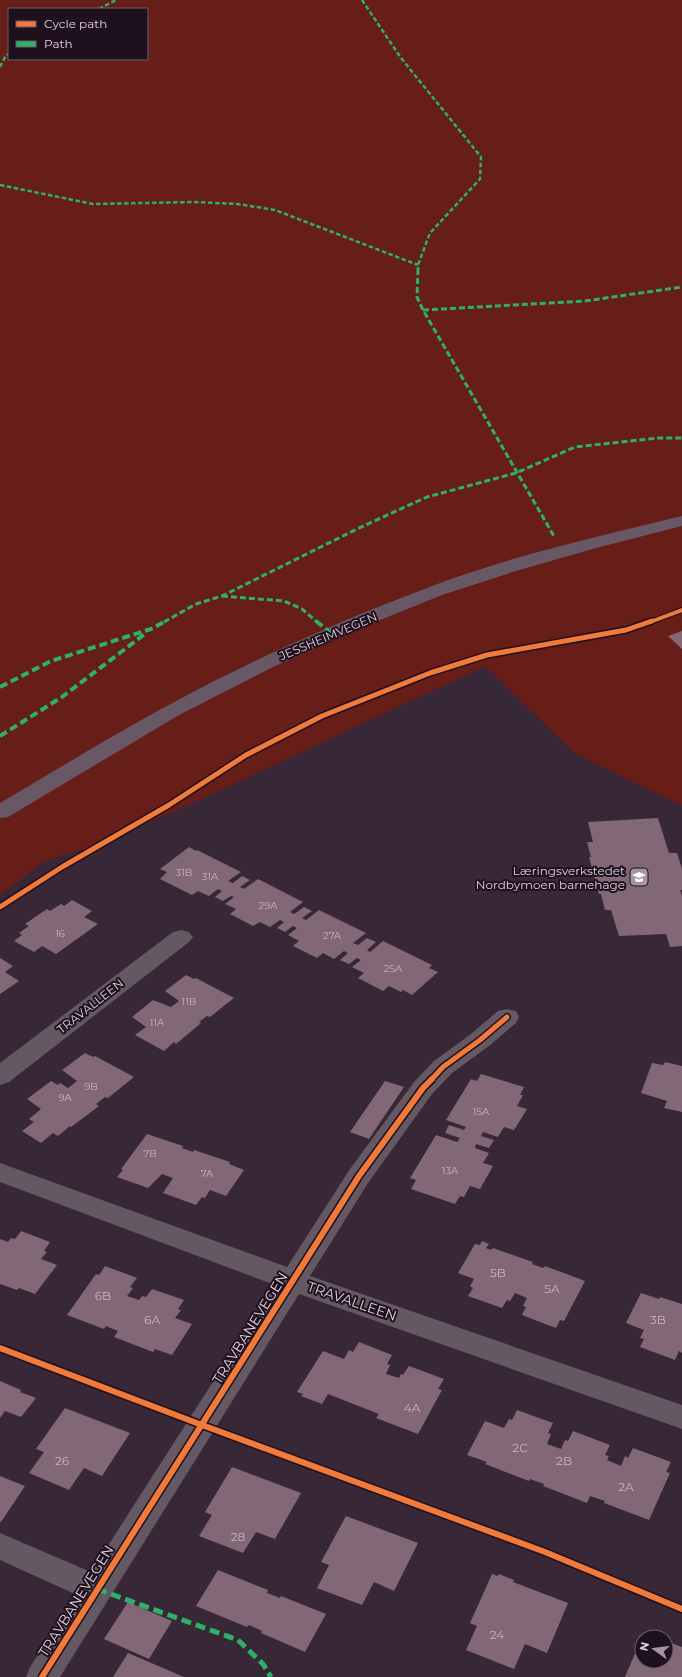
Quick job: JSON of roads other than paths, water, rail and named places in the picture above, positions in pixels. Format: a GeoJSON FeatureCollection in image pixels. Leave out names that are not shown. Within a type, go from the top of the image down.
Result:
{"type":"FeatureCollection","features":[{"type":"Feature","properties":{"kind":"main road","name":"JESSHEIMVEGEN"},"geometry":{"type":"LineString","coordinates":[[0,812],[172,711],[266,663],[331,633],[435,591],[509,567],[590,544],[682,521]]}},
{"type":"Feature","properties":{"kind":"street","name":"TRAVALLEEN"},"geometry":{"type":"LineString","coordinates":[[0,1076],[180,937]]}},
{"type":"Feature","properties":{"kind":"street","name":"TRAVBANEVEGEN"},"geometry":{"type":"LineString","coordinates":[[42,1677],[294,1281],[359,1176],[423,1088],[443,1067],[480,1040],[507,1017]]}},
{"type":"Feature","properties":{"kind":"street","name":"TRAVALLEEN"},"geometry":{"type":"LineString","coordinates":[[0,1172],[294,1281],[682,1417]]}},
{"type":"Feature","properties":{"kind":"street"},"geometry":{"type":"LineString","coordinates":[[0,1546],[97,1589]]}},
{"type":"Feature","properties":{"kind":"place","name":"Læringsverkstedet Nordbymoen barnehage"},"geometry":{"type":"Point","coordinates":[639,877]}}]}
